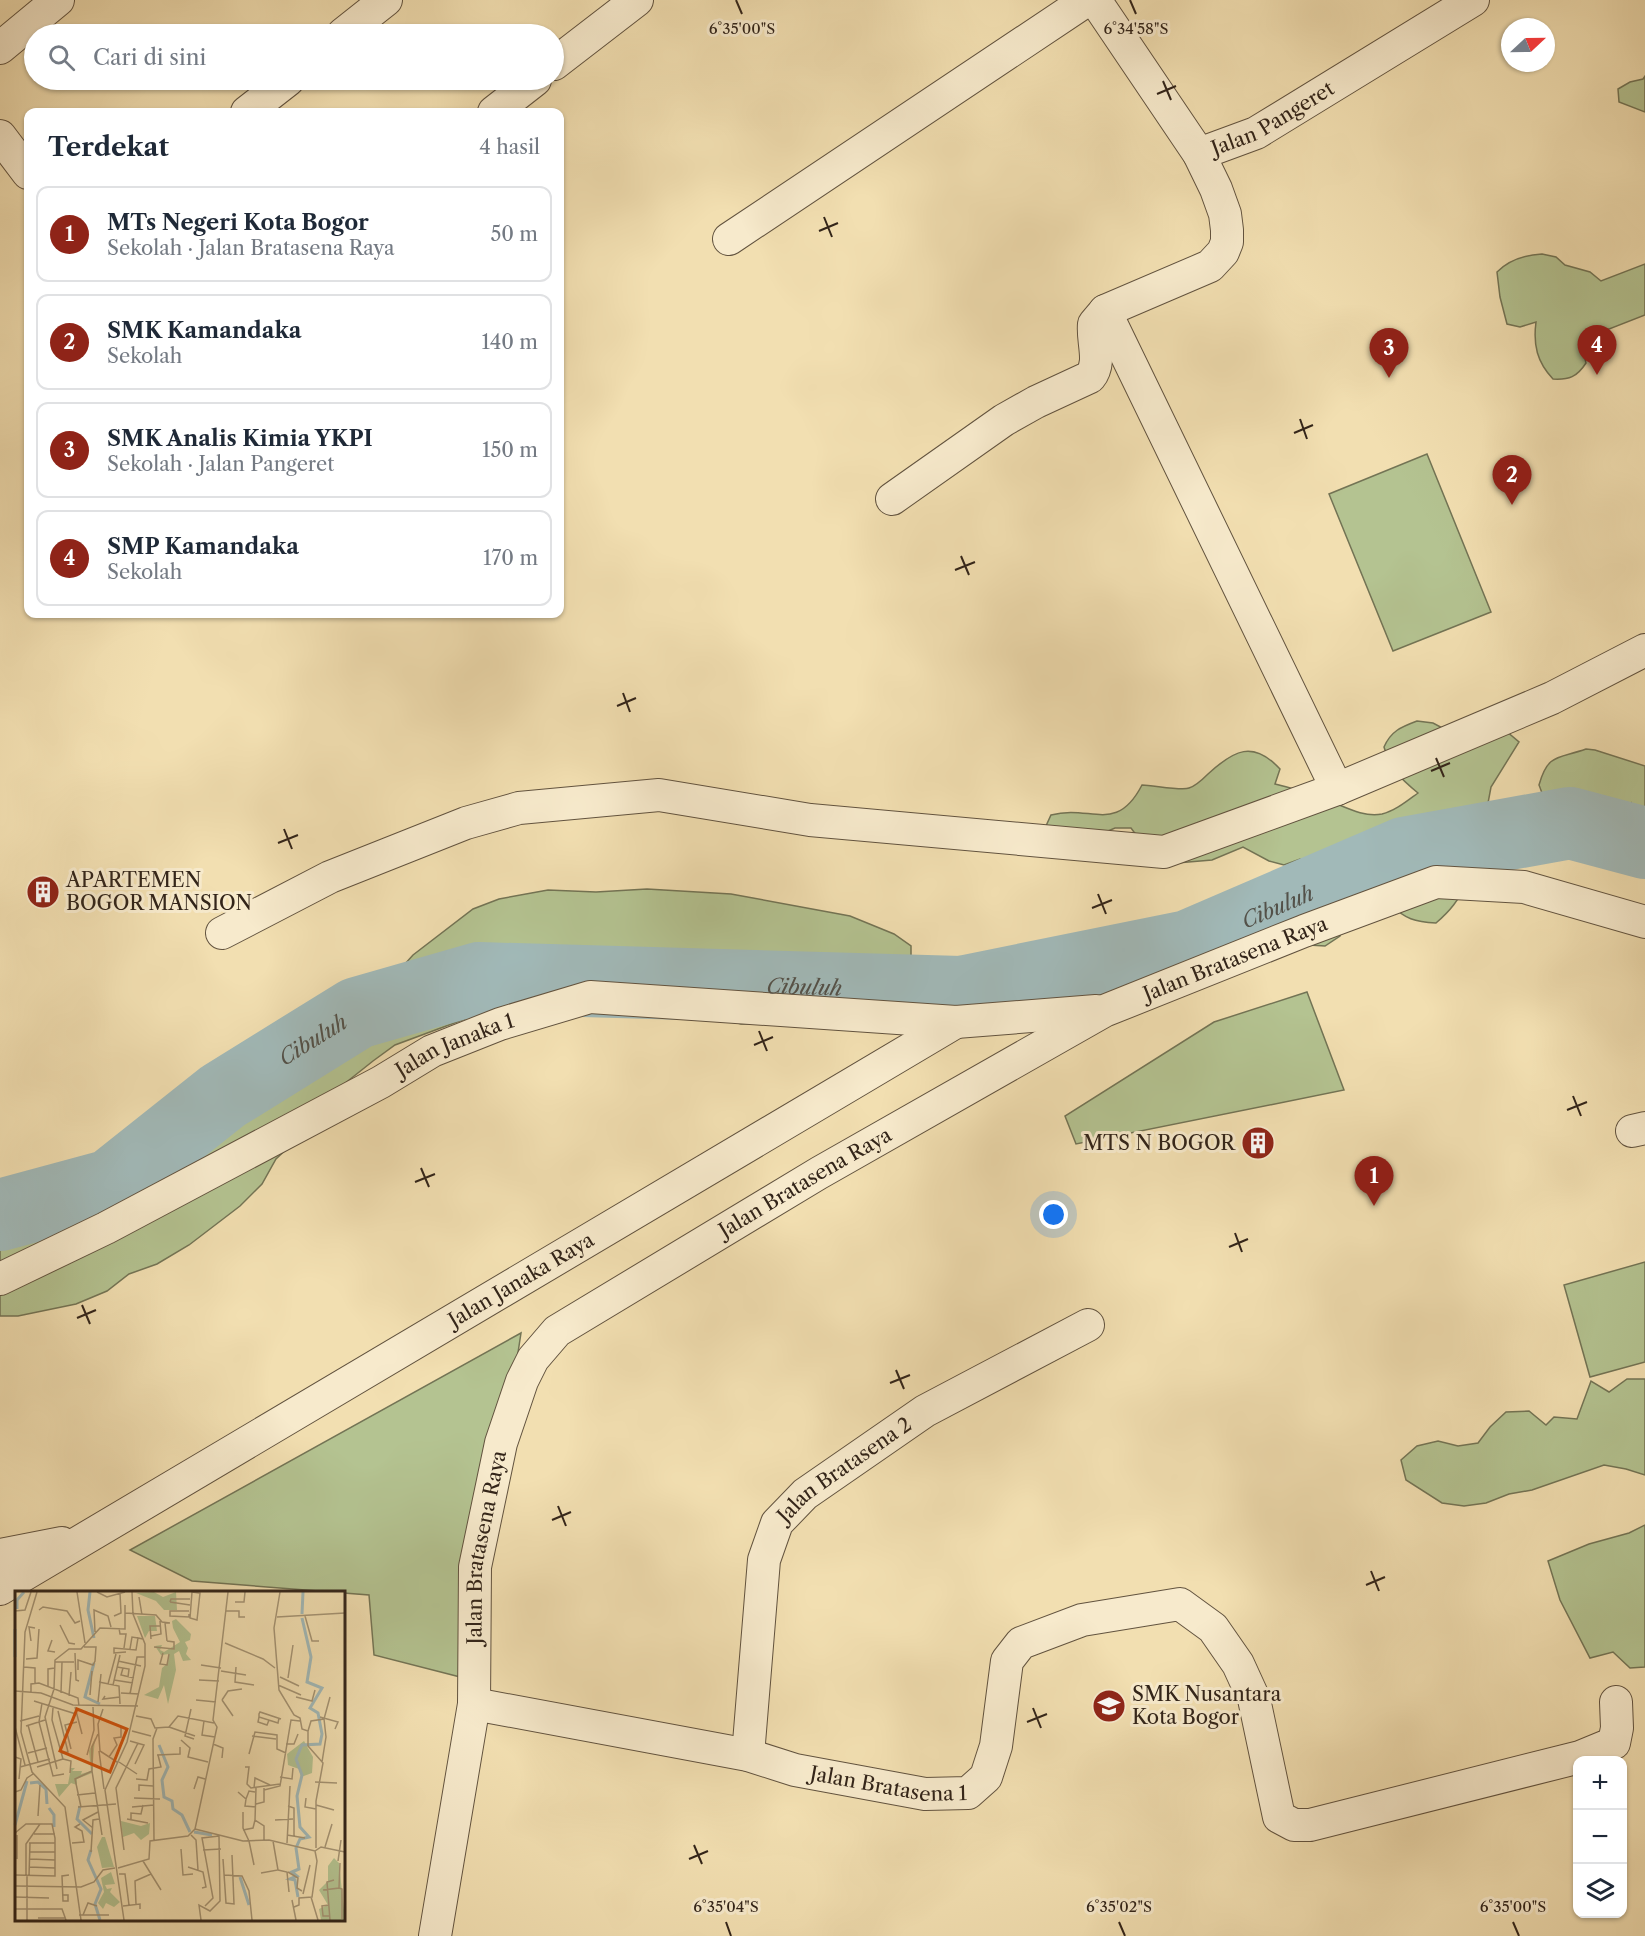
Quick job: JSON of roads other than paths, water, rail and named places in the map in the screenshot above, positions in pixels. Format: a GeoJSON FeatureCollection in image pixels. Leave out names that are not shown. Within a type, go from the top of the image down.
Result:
{"type":"FeatureCollection","features":[{"type":"Feature","properties":{"kind":"street"},"geometry":{"type":"LineString","coordinates":[[29,24],[58,0]]}},
{"type":"Feature","properties":{"kind":"street"},"geometry":{"type":"LineString","coordinates":[[356,24],[386,0]]}},
{"type":"Feature","properties":{"kind":"street"},"geometry":{"type":"LineString","coordinates":[[564,56],[637,0]]}},
{"type":"Feature","properties":{"kind":"street"},"geometry":{"type":"LineString","coordinates":[[729,239],[1087,0]]}},
{"type":"Feature","properties":{"kind":"street","name":"Jalan Pangeret"},"geometry":{"type":"LineString","coordinates":[[1095,0],[1199,154],[1256,133],[1463,2]]}},
{"type":"Feature","properties":{"kind":"street"},"geometry":{"type":"LineString","coordinates":[[0,48],[24,28]]}},
{"type":"Feature","properties":{"kind":"street"},"geometry":{"type":"LineString","coordinates":[[252,108],[275,90]]}},
{"type":"Feature","properties":{"kind":"street"},"geometry":{"type":"LineString","coordinates":[[499,108],[522,90]]}},
{"type":"Feature","properties":{"kind":"street"},"geometry":{"type":"LineString","coordinates":[[0,136],[24,168]]}},
{"type":"Feature","properties":{"kind":"street"},"geometry":{"type":"LineString","coordinates":[[892,499],[1004,420],[1090,377],[1095,371],[1097,362],[1094,324],[1105,310],[1210,266],[1223,252],[1227,242],[1225,214],[1199,154]]}},
{"type":"Feature","properties":{"kind":"street"},"geometry":{"type":"LineString","coordinates":[[1105,310],[1337,789]]}},
{"type":"Feature","properties":{"kind":"street"},"geometry":{"type":"LineString","coordinates":[[222,933],[330,877],[466,824],[519,808],[660,795],[810,820],[1164,852],[1337,789],[1552,698],[1645,650]]}},
{"type":"Feature","properties":{"kind":"street","name":"Jalan Bratasena Raya"},"geometry":{"type":"LineString","coordinates":[[435,1936],[474,1704],[475,1567],[501,1443],[522,1381],[533,1359],[556,1331],[819,1173],[1104,1011],[1304,931],[1436,882],[1524,887],[1645,922]]}},
{"type":"Feature","properties":{"kind":"street","name":"Jalan Janaka 1"},"geometry":{"type":"LineString","coordinates":[[0,1279],[106,1228],[381,1082],[432,1051],[500,1024],[590,997],[956,1022],[1104,1011]]}},
{"type":"Feature","properties":{"kind":"street","name":"Jalan Janaka Raya"},"geometry":{"type":"LineString","coordinates":[[0,1589],[956,1022]]}},
{"type":"Feature","properties":{"kind":"street","name":"Jalan Bratasena 2"},"geometry":{"type":"LineString","coordinates":[[748,1755],[764,1560],[777,1523],[805,1494],[926,1411],[1088,1325]]}},
{"type":"Feature","properties":{"kind":"street","name":"Jalan Janaka Raya"},"geometry":{"type":"LineString","coordinates":[[0,1556],[87,1538]]}},
{"type":"Feature","properties":{"kind":"street","name":"Jalan Bratasena 1"},"geometry":{"type":"LineString","coordinates":[[474,1704],[748,1755],[795,1770],[925,1794],[968,1792],[986,1777],[996,1746],[1007,1661],[1021,1643],[1082,1620],[1180,1604],[1213,1628],[1238,1664],[1254,1699],[1279,1817],[1294,1825],[1310,1825],[1597,1751],[1614,1743],[1617,1728],[1616,1702]]}},
{"type":"Feature","properties":{"kind":"waterway","name":"Cibuluh"},"geometry":{"type":"LineString","coordinates":[[0,1215],[111,1185],[223,1096],[357,1013],[479,978],[961,992],[1188,946],[1404,853],[1570,823],[1645,843]]}},
{"type":"Feature","properties":{"kind":"place","name":"SMP Kamandaka"},"geometry":{"type":"Point","coordinates":[1597,375]}},
{"type":"Feature","properties":{"kind":"place","name":"SMK Analis Kimia YKPI"},"geometry":{"type":"Point","coordinates":[1389,378]}},
{"type":"Feature","properties":{"kind":"place","name":"SMK Kamandaka"},"geometry":{"type":"Point","coordinates":[1512,505]}},
{"type":"Feature","properties":{"kind":"place","name":"APARTEMEN BOGOR MANSION"},"geometry":{"type":"Point","coordinates":[43,892]}},
{"type":"Feature","properties":{"kind":"place","name":"MTS N BOGOR"},"geometry":{"type":"Point","coordinates":[1258,1143]}},
{"type":"Feature","properties":{"kind":"place","name":"MTs Negeri Kota Bogor"},"geometry":{"type":"Point","coordinates":[1374,1206]}},
{"type":"Feature","properties":{"kind":"place","name":"SMK Nusantara Kota Bogor"},"geometry":{"type":"Point","coordinates":[1109,1706]}}]}
